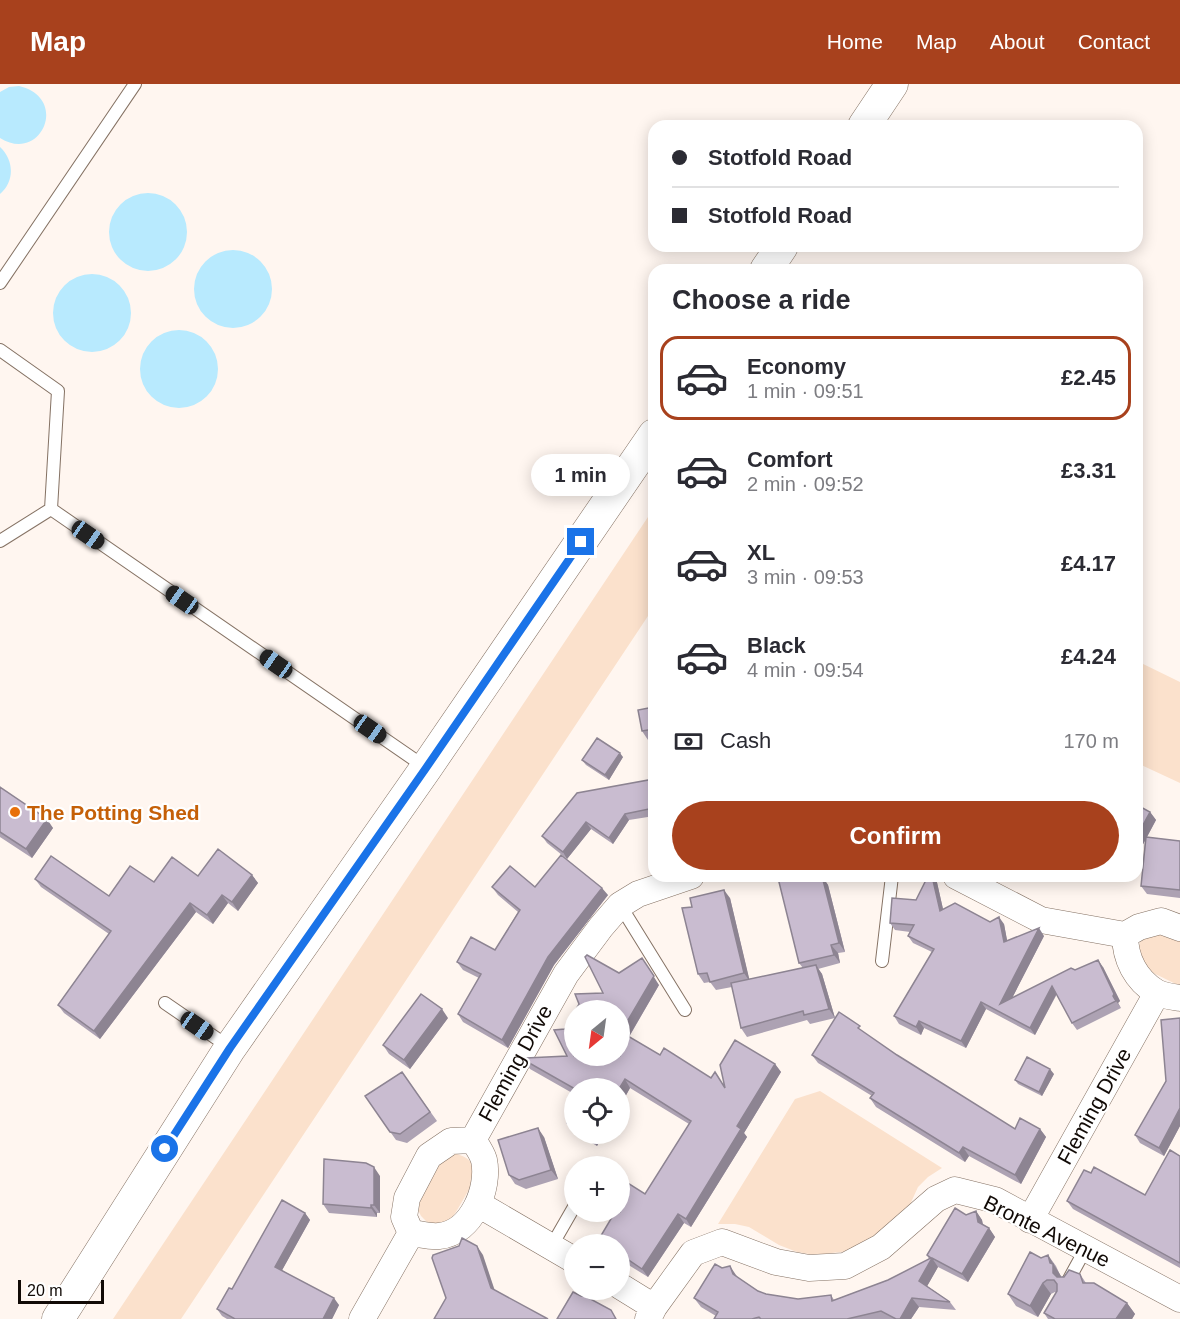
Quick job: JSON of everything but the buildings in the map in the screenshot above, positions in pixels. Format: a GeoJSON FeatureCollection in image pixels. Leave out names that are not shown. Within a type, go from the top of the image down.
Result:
{"type":"FeatureCollection","features":[{"type":"Feature","properties":{"kind":"street"},"geometry":{"type":"LineString","coordinates":[[868,120],[892,84]]}},
{"type":"Feature","properties":{"kind":"street"},"geometry":{"type":"LineString","coordinates":[[58,1319],[230,1048],[426,768],[648,444]]}},
{"type":"Feature","properties":{"kind":"street","name":"Fleming Drive"},"geometry":{"type":"LineString","coordinates":[[473,1140],[566,974],[601,927],[620,905],[638,894],[673,882]]}},
{"type":"Feature","properties":{"kind":"street"},"geometry":{"type":"LineString","coordinates":[[968,882],[1041,920],[1125,935],[1139,927],[1161,921],[1180,928]]}},
{"type":"Feature","properties":{"kind":"street","name":"Fleming Drive"},"geometry":{"type":"LineString","coordinates":[[1030,1220],[1169,996],[1136,975],[1125,952],[1125,935]]}},
{"type":"Feature","properties":{"kind":"street","name":"Fleming Drive"},"geometry":{"type":"LineString","coordinates":[[473,1140],[484,1158],[486,1182],[478,1204],[461,1227],[440,1236],[411,1233],[404,1218],[407,1198],[429,1156],[451,1141],[473,1140]]}},
{"type":"Feature","properties":{"kind":"street","name":"Bronte Avenue"},"geometry":{"type":"LineString","coordinates":[[651,1313],[693,1253],[722,1242],[776,1262],[809,1268],[845,1266],[881,1247],[936,1199],[955,1190],[995,1200],[1180,1299]]}},
{"type":"Feature","properties":{"kind":"street"},"geometry":{"type":"LineString","coordinates":[[478,1204],[564,1254]]}},
{"type":"Feature","properties":{"kind":"street"},"geometry":{"type":"LineString","coordinates":[[362,1319],[411,1233]]}},
{"type":"Feature","properties":{"kind":"street"},"geometry":{"type":"LineString","coordinates":[[630,1295],[651,1313]]}},
{"type":"Feature","properties":{"kind":"lane"},"geometry":{"type":"LineString","coordinates":[[0,283],[135,84]]}},
{"type":"Feature","properties":{"kind":"lane"},"geometry":{"type":"LineString","coordinates":[[0,350],[58,391],[51,509]]}},
{"type":"Feature","properties":{"kind":"lane"},"geometry":{"type":"LineString","coordinates":[[0,541],[51,509]]}},
{"type":"Feature","properties":{"kind":"lane"},"geometry":{"type":"LineString","coordinates":[[51,509],[426,768]]}},
{"type":"Feature","properties":{"kind":"lane"},"geometry":{"type":"LineString","coordinates":[[882,961],[891,882]]}},
{"type":"Feature","properties":{"kind":"lane"},"geometry":{"type":"LineString","coordinates":[[620,905],[685,1010]]}},
{"type":"Feature","properties":{"kind":"lane"},"geometry":{"type":"LineString","coordinates":[[165,1003],[230,1048]]}},
{"type":"Feature","properties":{"kind":"lane"},"geometry":{"type":"LineString","coordinates":[[551,1246],[565,1222]]}},
{"type":"Feature","properties":{"kind":"lane"},"geometry":{"type":"LineString","coordinates":[[1068,1281],[1086,1248]]}},
{"type":"Feature","properties":{"kind":"shaded area"},"geometry":{"type":"Polygon","coordinates":[[[648,517],[648,616],[181,1319],[113,1319],[648,517]]]}},
{"type":"Feature","properties":{"kind":"shaded area"},"geometry":{"type":"Polygon","coordinates":[[[1143,664],[1180,682],[1180,783],[1143,766],[1143,664]]]}},
{"type":"Feature","properties":{"kind":"shaded area"},"geometry":{"type":"Polygon","coordinates":[[[1163,931],[1180,940],[1180,986],[1145,969],[1137,954],[1141,939],[1163,931]]]}},
{"type":"Feature","properties":{"kind":"shaded area"},"geometry":{"type":"Polygon","coordinates":[[[820,1091],[942,1168],[918,1187],[908,1209],[885,1233],[849,1251],[815,1255],[797,1252],[779,1245],[749,1227],[718,1224],[795,1099],[820,1091]]]}},
{"type":"Feature","properties":{"kind":"shaded area"},"geometry":{"type":"Polygon","coordinates":[[[454,1153],[463,1156],[473,1166],[471,1185],[449,1221],[440,1224],[428,1223],[416,1206],[439,1160],[454,1153]]]}},
{"type":"Feature","properties":{"kind":"water"},"geometry":{"type":"Polygon","coordinates":[[[19,86],[35,93],[43,103],[46,115],[44,126],[37,136],[27,143],[15,144],[0,138],[0,92],[9,87],[19,86]]]}},
{"type":"Feature","properties":{"kind":"water"},"geometry":{"type":"Polygon","coordinates":[[[0,147],[8,158],[11,170],[8,183],[0,194],[0,147]]]}},
{"type":"Feature","properties":{"kind":"water"},"geometry":{"type":"Polygon","coordinates":[[[140,193],[156,193],[170,199],[181,210],[187,224],[187,240],[181,254],[170,265],[156,271],[140,271],[126,265],[115,254],[109,240],[109,224],[115,210],[126,199],[140,193]]]}},
{"type":"Feature","properties":{"kind":"water"},"geometry":{"type":"Polygon","coordinates":[[[233,250],[248,253],[260,262],[269,274],[272,289],[269,304],[260,316],[248,325],[233,328],[218,325],[206,316],[197,304],[194,289],[197,274],[206,262],[218,253],[233,250]]]}},
{"type":"Feature","properties":{"kind":"water"},"geometry":{"type":"Polygon","coordinates":[[[92,274],[107,277],[119,286],[128,298],[131,313],[128,328],[119,340],[107,349],[92,352],[77,349],[65,340],[56,328],[53,313],[56,298],[65,286],[77,277],[92,274]]]}},
{"type":"Feature","properties":{"kind":"water"},"geometry":{"type":"Polygon","coordinates":[[[179,330],[194,333],[207,341],[215,354],[218,369],[215,384],[207,397],[194,405],[179,408],[164,405],[151,397],[143,384],[140,369],[143,354],[151,341],[164,333],[179,330]]]}},
{"type":"Feature","properties":{"kind":"place","name":"The Potting Shed"},"geometry":{"type":"Point","coordinates":[15,812]}},
{"type":"Feature","properties":{"kind":"route"},"geometry":{"type":"LineString","coordinates":[[165,1149],[230,1048],[581,542]]}}]}
